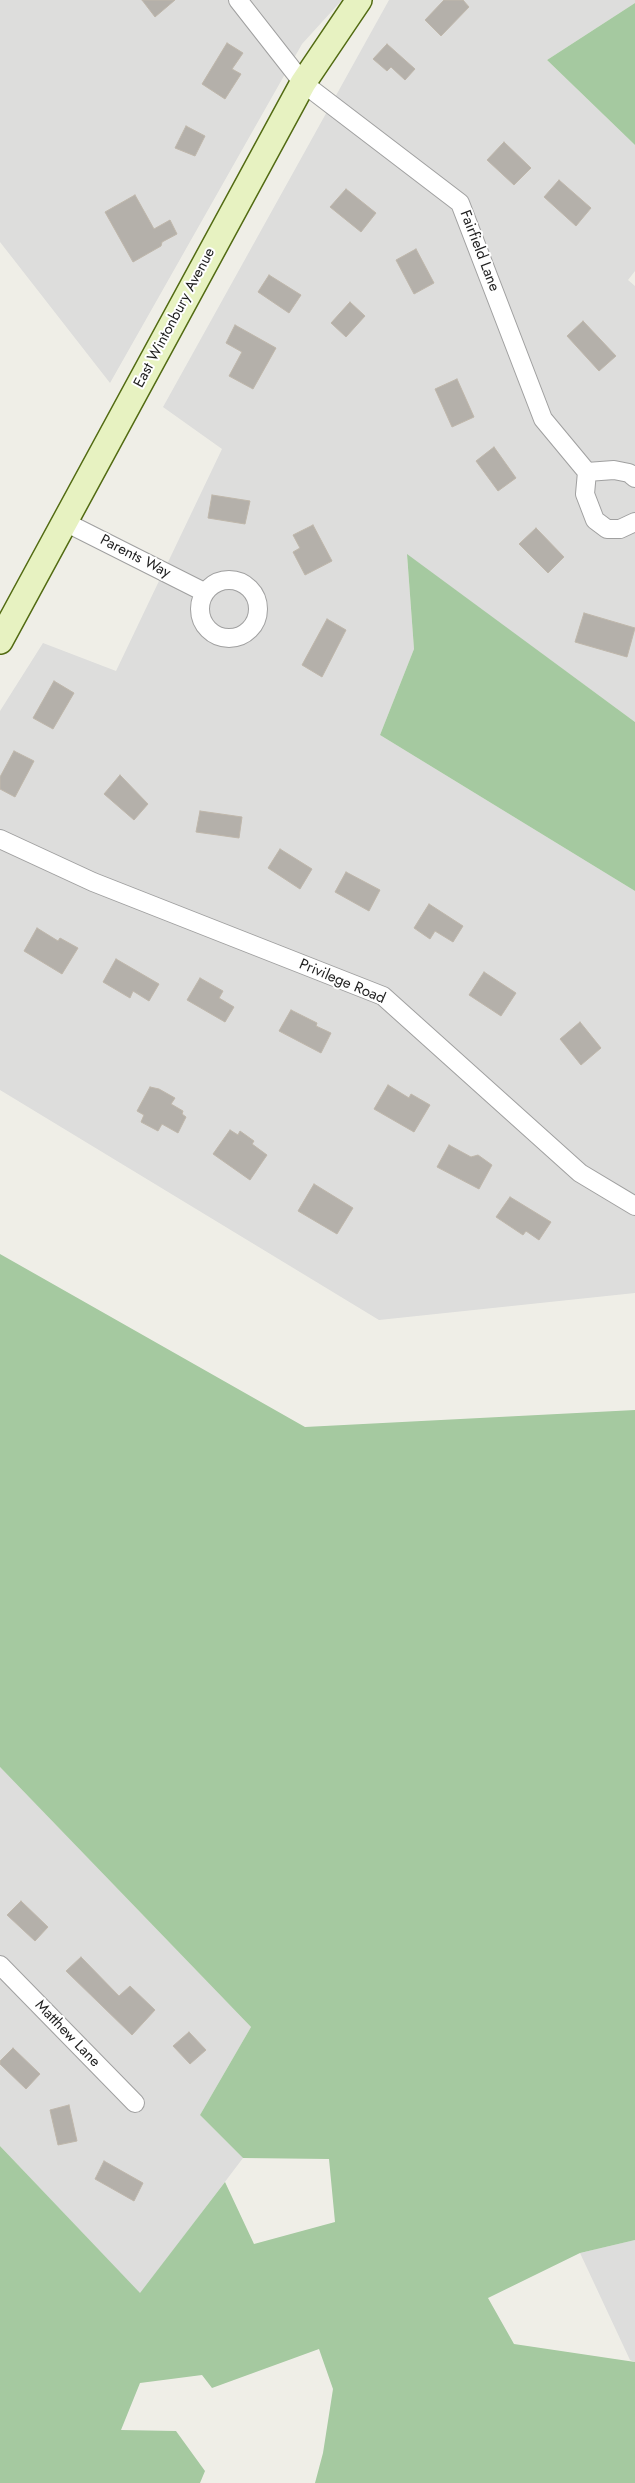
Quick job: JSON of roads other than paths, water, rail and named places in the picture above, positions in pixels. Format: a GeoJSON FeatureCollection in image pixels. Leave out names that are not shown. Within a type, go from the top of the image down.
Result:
{"type":"FeatureCollection","features":[{"type":"Feature","properties":{"kind":"main road","name":"East Wintonbury Avenue"},"geometry":{"type":"LineString","coordinates":[[0,641],[303,83],[358,0]]}},
{"type":"Feature","properties":{"kind":"street","name":"Fairfield Lane"},"geometry":{"type":"LineString","coordinates":[[238,0],[303,83],[460,203],[542,419],[587,472]]}},
{"type":"Feature","properties":{"kind":"street"},"geometry":{"type":"LineString","coordinates":[[635,478],[628,473],[614,470],[587,472],[585,494],[594,520],[607,529],[620,530],[635,522]]}},
{"type":"Feature","properties":{"kind":"street","name":"Parents Way"},"geometry":{"type":"LineString","coordinates":[[65,522],[204,592]]}},
{"type":"Feature","properties":{"kind":"street","name":"Privilege Road"},"geometry":{"type":"LineString","coordinates":[[0,839],[93,882],[383,996],[580,1173],[635,1206]]}},
{"type":"Feature","properties":{"kind":"street","name":"Matthew Lane"},"geometry":{"type":"LineString","coordinates":[[0,1965],[135,2103]]}}]}
